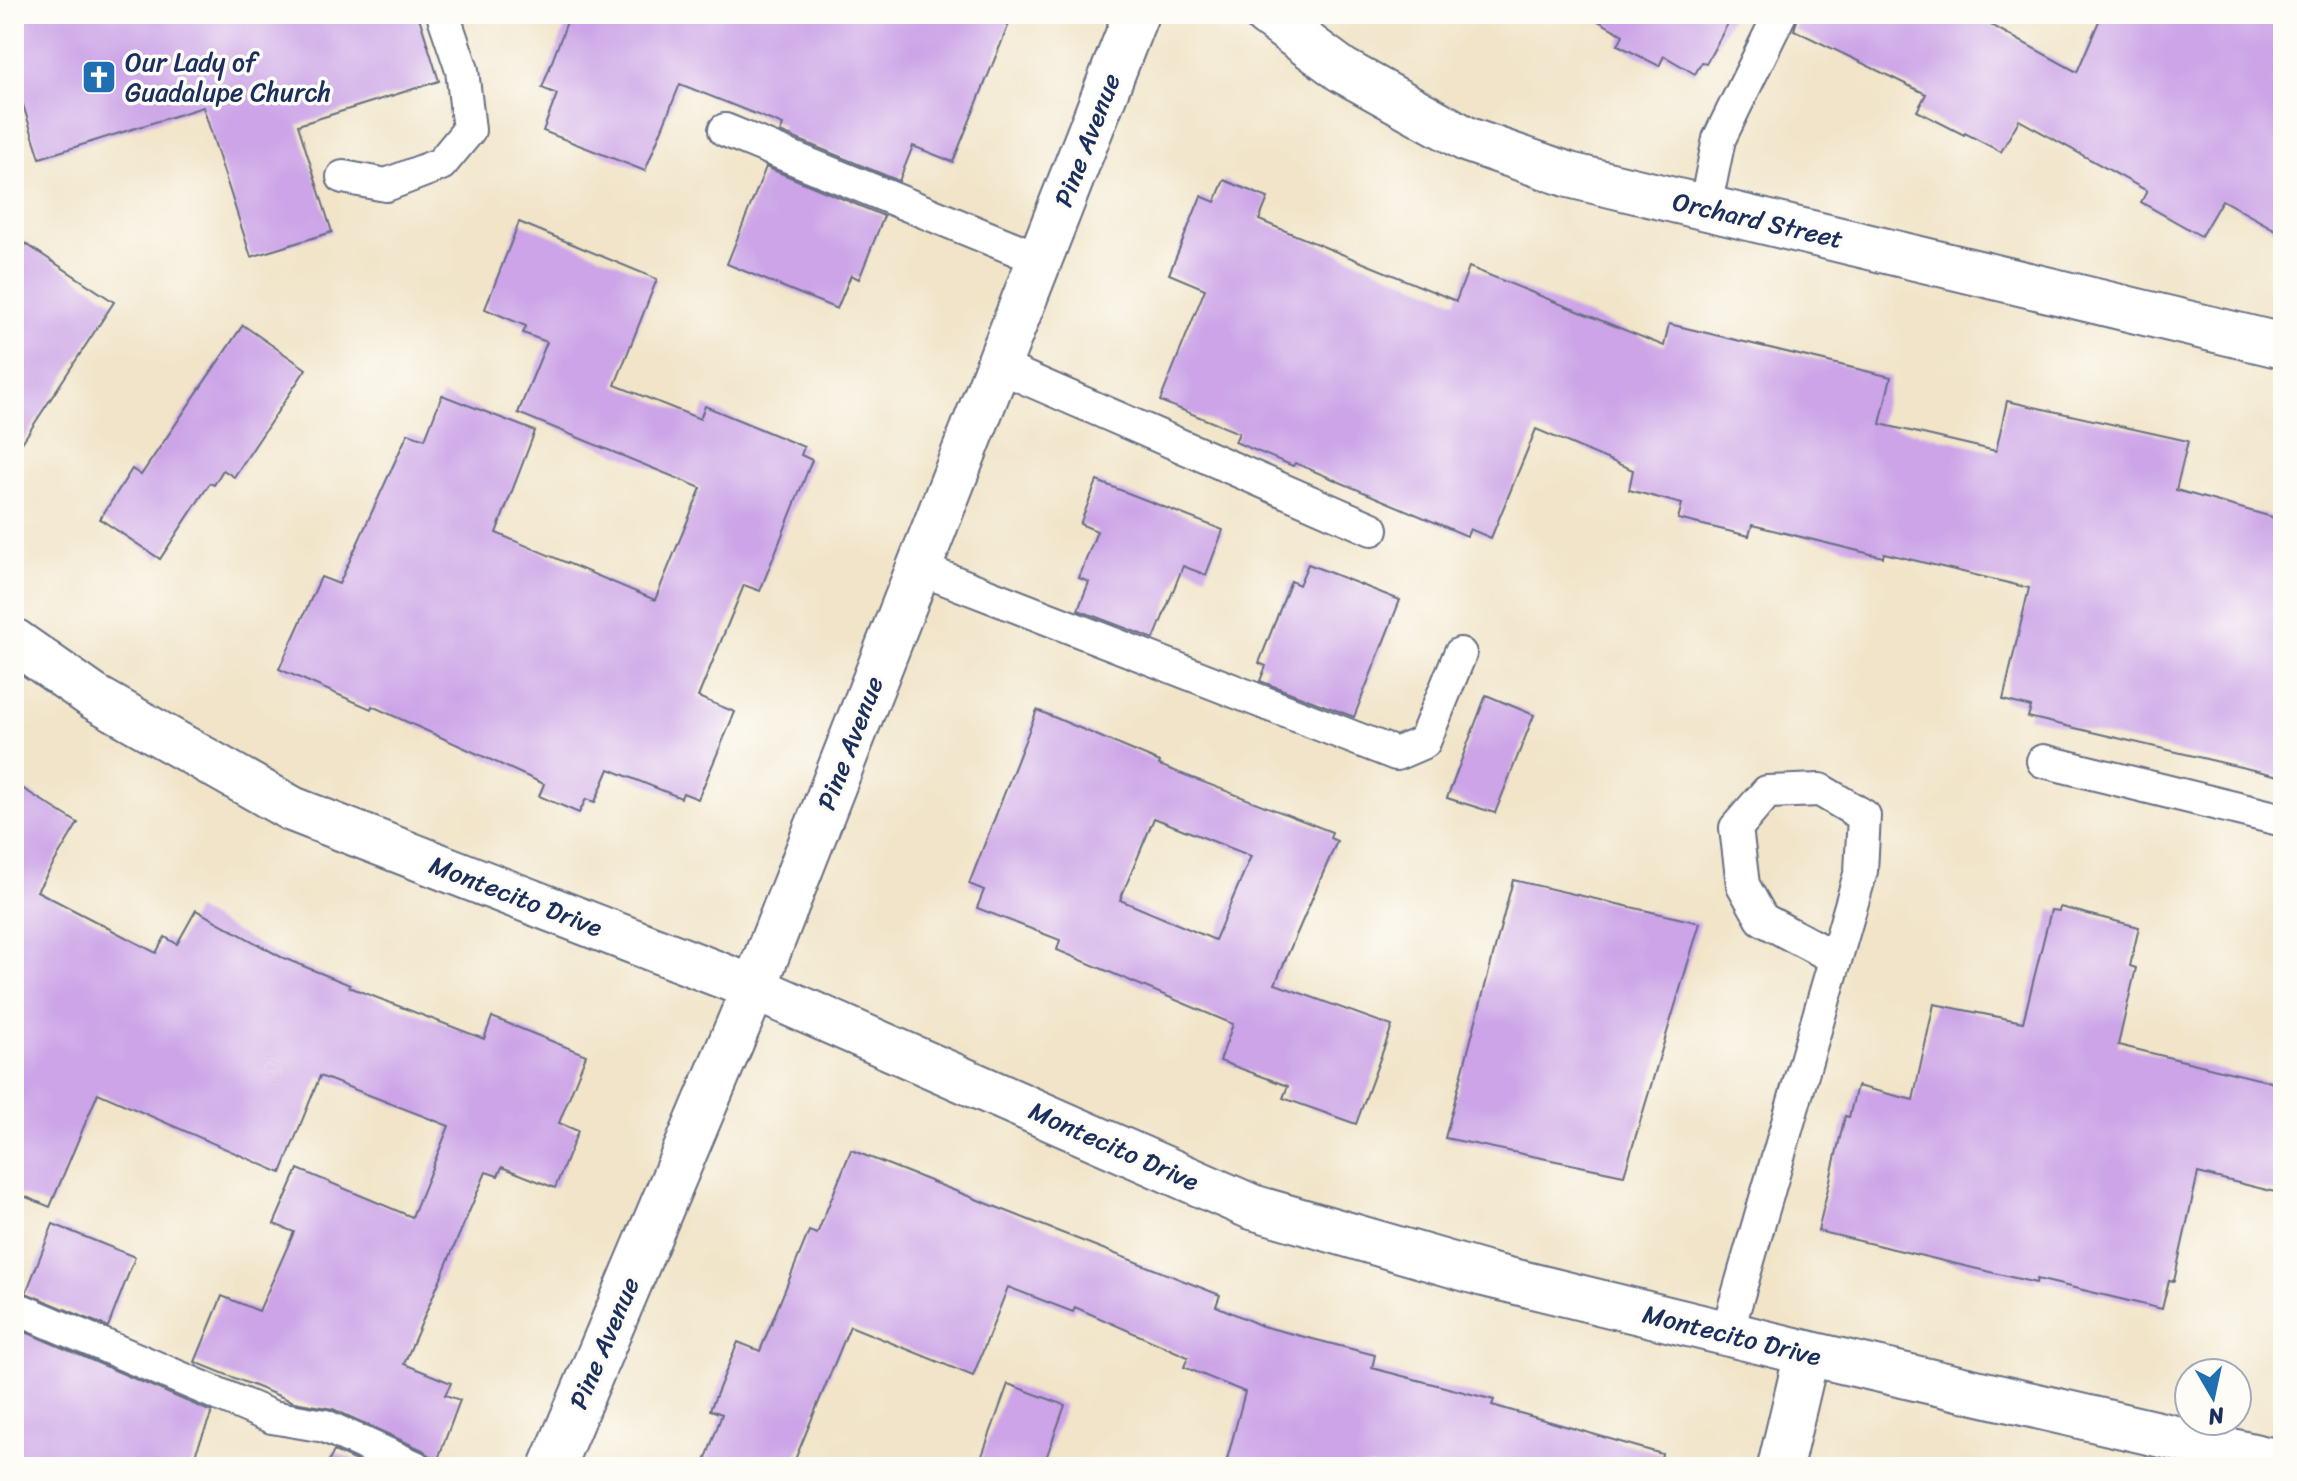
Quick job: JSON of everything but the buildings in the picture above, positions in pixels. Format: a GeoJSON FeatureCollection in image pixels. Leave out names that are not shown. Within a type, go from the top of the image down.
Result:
{"type":"FeatureCollection","features":[{"type":"Feature","properties":{"kind":"street","name":"Pine Avenue"},"geometry":{"type":"LineString","coordinates":[[552,1467],[754,988],[1136,14]]}},
{"type":"Feature","properties":{"kind":"street","name":"Orchard Street"},"geometry":{"type":"LineString","coordinates":[[1266,14],[1342,70],[1468,140],[1569,175],[2283,346]]}},
{"type":"Feature","properties":{"kind":"street","name":"Montecito Drive"},"geometry":{"type":"LineString","coordinates":[[14,641],[94,697],[292,809],[754,988],[1252,1207],[1484,1274],[1807,1353],[2283,1463]]}},
{"type":"Feature","properties":{"kind":"street"},"geometry":{"type":"LineString","coordinates":[[1780,1467],[1807,1353]]}},
{"type":"Feature","properties":{"kind":"lane"},"geometry":{"type":"LineString","coordinates":[[343,177],[386,185],[441,164],[469,130],[462,70],[443,14]]}},
{"type":"Feature","properties":{"kind":"lane"},"geometry":{"type":"LineString","coordinates":[[1705,208],[1719,139],[1780,14]]}},
{"type":"Feature","properties":{"kind":"lane"},"geometry":{"type":"LineString","coordinates":[[725,130],[1040,259]]}},
{"type":"Feature","properties":{"kind":"lane"},"geometry":{"type":"LineString","coordinates":[[998,366],[1372,529]]}},
{"type":"Feature","properties":{"kind":"lane"},"geometry":{"type":"LineString","coordinates":[[918,568],[1396,754],[1424,742],[1460,654]]}},
{"type":"Feature","properties":{"kind":"lane"},"geometry":{"type":"LineString","coordinates":[[2043,761],[2283,820]]}},
{"type":"Feature","properties":{"kind":"lane"},"geometry":{"type":"LineString","coordinates":[[1727,1333],[1861,871],[1864,816],[1820,790],[1767,792],[1736,828],[1743,885],[1762,919],[1835,958]]}},
{"type":"Feature","properties":{"kind":"lane"},"geometry":{"type":"LineString","coordinates":[[23,1311],[272,1417],[325,1426],[415,1467]]}},
{"type":"Feature","properties":{"kind":"place","name":"Our Lady of Guadalupe Church"},"geometry":{"type":"Point","coordinates":[99,77]}}]}
